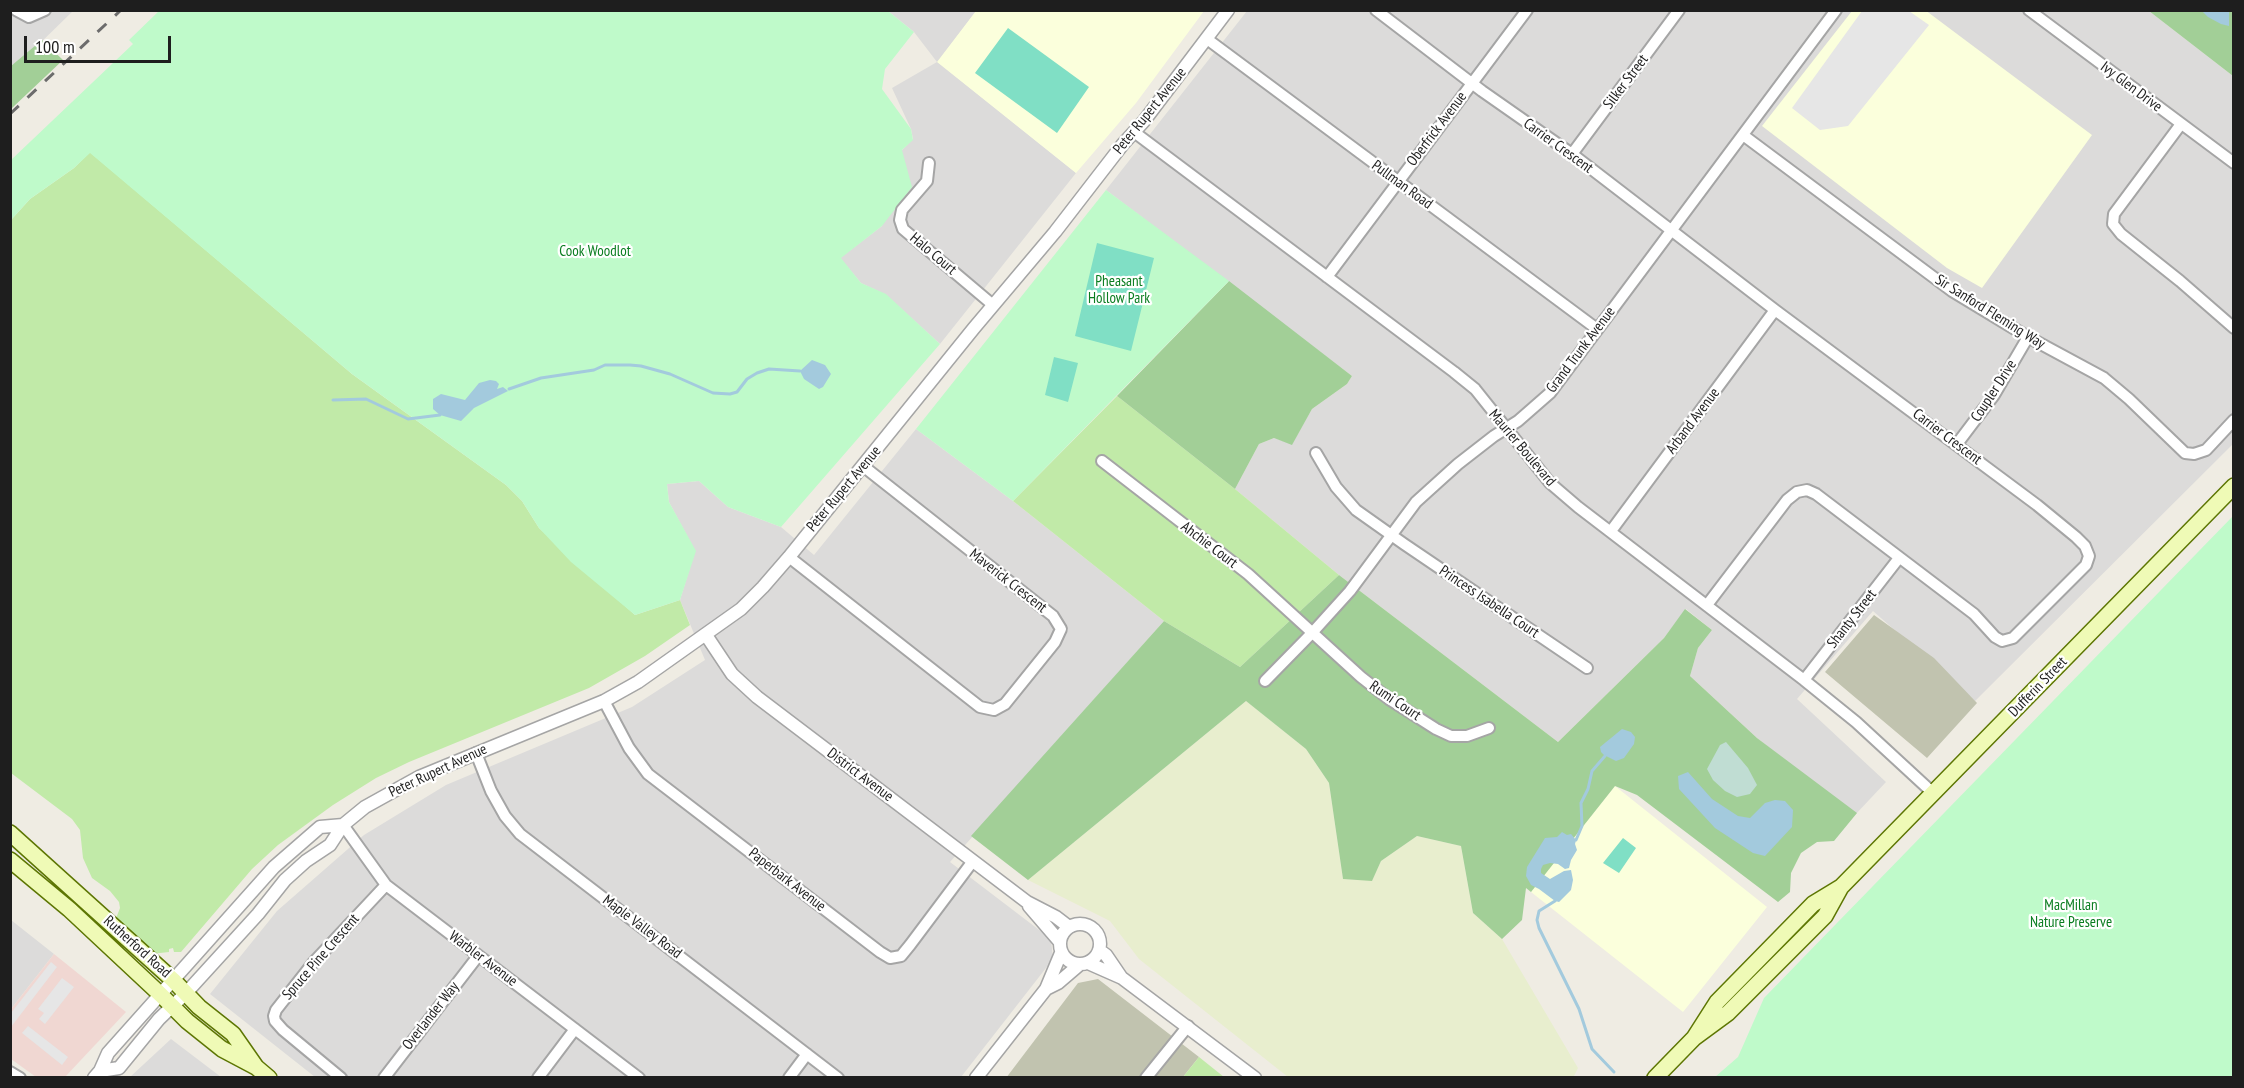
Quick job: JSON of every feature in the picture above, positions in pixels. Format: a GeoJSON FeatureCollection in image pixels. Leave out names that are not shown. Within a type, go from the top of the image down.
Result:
{"type":"FeatureCollection","features":[{"type":"Feature","properties":{"kind":"main road","name":"Dufferin Street"},"geometry":{"type":"LineString","coordinates":[[1655,1077],[1694,1038],[1728,1013],[1825,916],[1841,887],[2234,486]]}},
{"type":"Feature","properties":{"kind":"main road","name":"Rutherford Road"},"geometry":{"type":"LineString","coordinates":[[10,833],[173,980],[199,1007],[233,1034],[256,1067]]}},
{"type":"Feature","properties":{"kind":"main road","name":"Rutherford Road"},"geometry":{"type":"LineString","coordinates":[[10,860],[69,909],[187,1021],[222,1049],[256,1067],[269,1077]]}},
{"type":"Feature","properties":{"kind":"street"},"geometry":{"type":"LineString","coordinates":[[16,10],[29,17],[45,10]]}},
{"type":"Feature","properties":{"kind":"street","name":"Peter Rupert Avenue"},"geometry":{"type":"LineString","coordinates":[[97,1074],[120,1068],[159,1019],[186,993],[258,914],[285,880],[306,861],[330,845],[343,825],[365,807],[419,777],[604,702],[638,682],[741,609],[789,557],[863,466],[1134,132],[1228,10]]}},
{"type":"Feature","properties":{"kind":"street","name":"Oberfrick Avenue"},"geometry":{"type":"LineString","coordinates":[[1327,277],[1527,10]]}},
{"type":"Feature","properties":{"kind":"street","name":"Silker Street"},"geometry":{"type":"LineString","coordinates":[[1572,154],[1679,10]]}},
{"type":"Feature","properties":{"kind":"street","name":"Grand Trunk Avenue"},"geometry":{"type":"LineString","coordinates":[[1265,681],[1350,591],[1416,502],[1434,485],[1505,428],[1518,421],[1550,393],[1836,10]]}},
{"type":"Feature","properties":{"kind":"street","name":"Ivy Glen Drive"},"geometry":{"type":"LineString","coordinates":[[2029,10],[2234,163]]}},
{"type":"Feature","properties":{"kind":"street","name":"Carrier Crescent"},"geometry":{"type":"LineString","coordinates":[[1379,11],[1472,83],[1572,154],[1671,231],[2037,504],[2076,537],[2085,546],[2089,556],[2086,565],[2013,638],[2002,641],[1995,637],[1974,614],[1816,494],[1807,490],[1797,492],[1787,501],[1707,605]]}},
{"type":"Feature","properties":{"kind":"street","name":"Pullman Road"},"geometry":{"type":"LineString","coordinates":[[1207,39],[1597,329]]}},
{"type":"Feature","properties":{"kind":"street"},"geometry":{"type":"LineString","coordinates":[[2181,124],[2114,214],[2113,224],[2127,240],[2180,281],[2234,328]]}},
{"type":"Feature","properties":{"kind":"street","name":"Maurier Boulevard"},"geometry":{"type":"LineString","coordinates":[[1134,132],[1475,389],[1550,483],[1856,722],[1933,794]]}},
{"type":"Feature","properties":{"kind":"street","name":"Sir Sanford Fleming Way"},"geometry":{"type":"LineString","coordinates":[[1743,135],[1952,291],[2028,337],[2104,378],[2185,453],[2194,454],[2206,450],[2234,420]]}},
{"type":"Feature","properties":{"kind":"street","name":"Halo Court"},"geometry":{"type":"LineString","coordinates":[[929,163],[927,181],[902,210],[900,220],[903,229],[993,305]]}},
{"type":"Feature","properties":{"kind":"street","name":"Arband Avenue"},"geometry":{"type":"LineString","coordinates":[[1611,531],[1776,310]]}},
{"type":"Feature","properties":{"kind":"street","name":"Coupler Drive"},"geometry":{"type":"LineString","coordinates":[[1957,444],[1994,395],[2028,337]]}},
{"type":"Feature","properties":{"kind":"street","name":"Princess Isabella Court"},"geometry":{"type":"LineString","coordinates":[[1316,453],[1335,487],[1356,510],[1587,668]]}},
{"type":"Feature","properties":{"kind":"street","name":"Ahchie Court"},"geometry":{"type":"LineString","coordinates":[[1102,461],[1248,574],[1312,633]]}},
{"type":"Feature","properties":{"kind":"street","name":"Maverick Crescent"},"geometry":{"type":"LineString","coordinates":[[789,557],[980,707],[994,710],[1005,704],[1055,642],[1061,629],[1053,616],[863,466]]}},
{"type":"Feature","properties":{"kind":"street","name":"Shanty Street"},"geometry":{"type":"LineString","coordinates":[[1804,680],[1899,558]]}},
{"type":"Feature","properties":{"kind":"street","name":"Rumi Court"},"geometry":{"type":"LineString","coordinates":[[1312,633],[1376,689],[1436,729],[1451,736],[1467,736],[1489,728]]}},
{"type":"Feature","properties":{"kind":"street","name":"District Avenue"},"geometry":{"type":"LineString","coordinates":[[706,635],[732,674],[757,697],[1027,902],[1056,917],[1069,927]]}},
{"type":"Feature","properties":{"kind":"street","name":"Paperbark Avenue"},"geometry":{"type":"LineString","coordinates":[[604,702],[629,748],[648,774],[879,952],[890,958],[901,956],[974,861]]}},
{"type":"Feature","properties":{"kind":"street","name":"Maple Valley Road"},"geometry":{"type":"LineString","coordinates":[[476,753],[491,791],[505,816],[520,834],[838,1077]]}},
{"type":"Feature","properties":{"kind":"street","name":"Peter Rupert Avenue"},"geometry":{"type":"LineString","coordinates":[[97,1074],[108,1053],[274,867],[320,827],[343,825]]}},
{"type":"Feature","properties":{"kind":"street","name":"Warbler Avenue"},"geometry":{"type":"LineString","coordinates":[[343,825],[386,885],[639,1077]]}},
{"type":"Feature","properties":{"kind":"street","name":"Spruce Pine Crescent"},"geometry":{"type":"LineString","coordinates":[[341,1077],[283,1030],[275,1021],[274,1016],[276,1010],[313,963],[386,885]]}},
{"type":"Feature","properties":{"kind":"street","name":"District Avenue"},"geometry":{"type":"LineString","coordinates":[[1027,902],[1061,947]]}},
{"type":"Feature","properties":{"kind":"street"},"geometry":{"type":"LineString","coordinates":[[976,1077],[1046,989],[1061,947],[1062,936],[1069,927],[1080,924],[1091,927],[1099,937],[1100,950],[1097,956],[1046,989]]}},
{"type":"Feature","properties":{"kind":"street"},"geometry":{"type":"LineString","coordinates":[[1061,947],[1069,961],[1122,978],[1255,1077]]}},
{"type":"Feature","properties":{"kind":"street"},"geometry":{"type":"LineString","coordinates":[[1100,950],[1122,978]]}},
{"type":"Feature","properties":{"kind":"street","name":"Overlander Way"},"geometry":{"type":"LineString","coordinates":[[384,1077],[478,956]]}},
{"type":"Feature","properties":{"kind":"street"},"geometry":{"type":"LineString","coordinates":[[1146,1077],[1188,1026]]}},
{"type":"Feature","properties":{"kind":"street"},"geometry":{"type":"LineString","coordinates":[[538,1077],[575,1029]]}},
{"type":"Feature","properties":{"kind":"street"},"geometry":{"type":"LineString","coordinates":[[789,1077],[807,1054]]}},
{"type":"Feature","properties":{"kind":"street"},"geometry":{"type":"LineString","coordinates":[[10,1072],[20,1077]]}},
{"type":"Feature","properties":{"kind":"shaded area"},"geometry":{"type":"Polygon","coordinates":[[[1925,10],[2092,135],[1982,288],[1947,268],[1762,126],[1852,11],[1925,10]]]}},
{"type":"Feature","properties":{"kind":"shaded area"},"geometry":{"type":"Polygon","coordinates":[[[11,11],[73,11],[32,51],[11,66],[11,11]]]}},
{"type":"Feature","properties":{"kind":"shaded area"},"geometry":{"type":"Polygon","coordinates":[[[888,11],[976,11],[938,62],[1076,173],[940,344],[886,295],[861,283],[840,258],[882,226],[902,150],[913,139],[911,129],[892,88],[937,62],[914,32],[888,11]]]}},
{"type":"Feature","properties":{"kind":"shaded area"},"geometry":{"type":"Polygon","coordinates":[[[976,11],[1204,11],[1136,103],[1076,173],[937,62],[976,11]]]}},
{"type":"Feature","properties":{"kind":"shaded area"},"geometry":{"type":"Polygon","coordinates":[[[1247,11],[2149,11],[2233,76],[2233,444],[1975,701],[1873,611],[1797,699],[1886,782],[1854,816],[1757,738],[1690,676],[1698,648],[1712,630],[1686,609],[1664,638],[1558,742],[1339,575],[1235,489],[1259,444],[1274,438],[1292,444],[1312,409],[1347,384],[1352,376],[1106,190],[1247,11]]]}},
{"type":"Feature","properties":{"kind":"shaded area"},"geometry":{"type":"Polygon","coordinates":[[[1862,11],[1909,11],[1929,25],[1848,126],[1820,130],[1792,108],[1862,11]]]}},
{"type":"Feature","properties":{"kind":"shaded area"},"geometry":{"type":"Polygon","coordinates":[[[2202,11],[2229,11],[2229,26],[2208,17],[2202,11]]]}},
{"type":"Feature","properties":{"kind":"shaded area"},"geometry":{"type":"Polygon","coordinates":[[[812,360],[825,365],[831,374],[823,387],[819,389],[804,379],[800,371],[812,360]]]}},
{"type":"Feature","properties":{"kind":"shaded area"},"geometry":{"type":"Polygon","coordinates":[[[490,380],[499,384],[497,389],[503,387],[508,391],[474,408],[461,421],[440,415],[433,409],[433,399],[441,394],[465,400],[479,383],[490,380]]]}},
{"type":"Feature","properties":{"kind":"shaded area"},"geometry":{"type":"Polygon","coordinates":[[[916,429],[1013,501],[1164,621],[950,862],[1051,939],[1053,959],[961,1077],[315,1077],[210,994],[277,911],[364,835],[446,785],[632,707],[705,660],[680,600],[695,551],[669,502],[667,484],[699,481],[728,507],[781,527],[814,555],[916,429]]]}},
{"type":"Feature","properties":{"kind":"shaded area"},"geometry":{"type":"Polygon","coordinates":[[[1874,615],[1934,658],[1977,703],[1927,758],[1825,672],[1874,615]]]}},
{"type":"Feature","properties":{"kind":"shaded area"},"geometry":{"type":"Polygon","coordinates":[[[1246,701],[1306,749],[1329,783],[1343,879],[1372,880],[1381,861],[1417,836],[1461,846],[1473,913],[1502,939],[1578,1068],[1573,1078],[1288,1077],[1139,959],[1110,921],[1028,880],[1246,701]]]}},
{"type":"Feature","properties":{"kind":"shaded area"},"geometry":{"type":"Polygon","coordinates":[[[1622,729],[1631,732],[1635,737],[1634,744],[1624,758],[1616,761],[1604,755],[1600,747],[1622,729]]]}},
{"type":"Feature","properties":{"kind":"shaded area"},"geometry":{"type":"Polygon","coordinates":[[[1726,742],[1748,768],[1757,785],[1750,794],[1737,797],[1725,791],[1713,780],[1707,769],[1720,745],[1726,742]]]}},
{"type":"Feature","properties":{"kind":"shaded area"},"geometry":{"type":"Polygon","coordinates":[[[1688,772],[1712,799],[1738,816],[1750,818],[1765,803],[1775,800],[1785,801],[1793,810],[1792,827],[1765,856],[1753,853],[1715,828],[1679,789],[1678,776],[1688,772]]]}},
{"type":"Feature","properties":{"kind":"shaded area"},"geometry":{"type":"Polygon","coordinates":[[[1615,786],[1767,907],[1683,1012],[1531,892],[1615,786]]]}},
{"type":"Feature","properties":{"kind":"shaded area"},"geometry":{"type":"Polygon","coordinates":[[[1562,832],[1567,835],[1571,834],[1576,840],[1577,850],[1569,868],[1565,869],[1558,864],[1550,863],[1543,865],[1541,869],[1541,873],[1550,879],[1564,871],[1571,870],[1573,880],[1571,890],[1559,902],[1531,885],[1526,876],[1527,867],[1545,838],[1557,837],[1562,832]]]}},
{"type":"Feature","properties":{"kind":"shaded area"},"geometry":{"type":"Polygon","coordinates":[[[11,920],[54,954],[11,1009],[11,920]]]}},
{"type":"Feature","properties":{"kind":"shaded area"},"geometry":{"type":"Polygon","coordinates":[[[54,954],[126,1012],[65,1077],[36,1077],[11,1059],[11,1009],[54,954]]]}},
{"type":"Feature","properties":{"kind":"shaded area"},"geometry":{"type":"Polygon","coordinates":[[[51,962],[57,967],[11,1027],[11,1013],[51,962]]]}},
{"type":"Feature","properties":{"kind":"shaded area"},"geometry":{"type":"Polygon","coordinates":[[[62,978],[74,987],[45,1024],[39,1019],[44,1013],[38,1009],[62,978]]]}},
{"type":"Feature","properties":{"kind":"shaded area"},"geometry":{"type":"Polygon","coordinates":[[[1098,979],[1199,1057],[1183,1077],[1006,1078],[1078,983],[1098,979]]]}},
{"type":"Feature","properties":{"kind":"shaded area"},"geometry":{"type":"Polygon","coordinates":[[[28,1026],[68,1057],[62,1065],[22,1033],[28,1026]]]}},
{"type":"Feature","properties":{"kind":"shaded area"},"geometry":{"type":"Polygon","coordinates":[[[171,1039],[221,1077],[130,1077],[171,1039]]]}},
{"type":"Feature","properties":{"kind":"green space","name":"Cook Woodlot"},"geometry":{"type":"Polygon","coordinates":[[[159,11],[888,11],[914,32],[885,69],[882,89],[911,129],[913,140],[902,150],[912,187],[882,226],[841,258],[861,283],[886,294],[940,344],[781,527],[728,507],[699,481],[667,484],[669,502],[696,551],[680,600],[635,615],[571,562],[539,528],[522,501],[506,485],[352,374],[90,153],[74,168],[30,199],[11,220],[11,160],[133,44],[129,40],[159,11]]]}},
{"type":"Feature","properties":{"kind":"green space"},"geometry":{"type":"Polygon","coordinates":[[[2149,11],[2233,11],[2233,76],[2149,11]]]}},
{"type":"Feature","properties":{"kind":"green space"},"geometry":{"type":"Polygon","coordinates":[[[1008,28],[1089,87],[1057,133],[975,73],[1008,28]]]}},
{"type":"Feature","properties":{"kind":"green space"},"geometry":{"type":"Polygon","coordinates":[[[42,40],[63,60],[11,109],[11,66],[42,40]]]}},
{"type":"Feature","properties":{"kind":"green space"},"geometry":{"type":"Polygon","coordinates":[[[90,152],[352,374],[506,485],[522,501],[539,528],[635,615],[680,600],[690,625],[645,656],[589,688],[409,762],[376,778],[333,805],[278,845],[252,869],[181,952],[174,952],[173,948],[169,949],[169,952],[151,954],[115,921],[120,908],[119,902],[110,891],[92,878],[83,858],[80,830],[72,819],[11,773],[11,220],[30,199],[74,168],[90,152]]]}},
{"type":"Feature","properties":{"kind":"green space","name":"Pheasant Hollow Park"},"geometry":{"type":"Polygon","coordinates":[[[1106,190],[1229,281],[1013,501],[916,429],[1106,190]]]}},
{"type":"Feature","properties":{"kind":"green space"},"geometry":{"type":"Polygon","coordinates":[[[1097,243],[1154,258],[1131,351],[1075,336],[1097,243]]]}},
{"type":"Feature","properties":{"kind":"green space"},"geometry":{"type":"Polygon","coordinates":[[[1229,281],[1352,376],[1347,384],[1312,409],[1292,445],[1274,438],[1259,444],[1235,489],[1117,396],[1229,281]]]}},
{"type":"Feature","properties":{"kind":"green space"},"geometry":{"type":"Polygon","coordinates":[[[1054,357],[1078,363],[1068,402],[1045,395],[1054,357]]]}},
{"type":"Feature","properties":{"kind":"green space"},"geometry":{"type":"Polygon","coordinates":[[[1117,396],[1339,575],[1240,667],[1164,621],[1013,501],[1117,396]]]}},
{"type":"Feature","properties":{"kind":"green space","name":"MacMillan Nature Preserve"},"geometry":{"type":"Polygon","coordinates":[[[2233,516],[2233,1077],[1715,1077],[1738,1057],[1764,998],[2233,516]]]}},
{"type":"Feature","properties":{"kind":"green space"},"geometry":{"type":"Polygon","coordinates":[[[1339,575],[1558,742],[1664,638],[1685,609],[1712,630],[1698,648],[1690,676],[1757,738],[1857,813],[1834,841],[1817,842],[1801,853],[1791,873],[1790,892],[1778,902],[1637,795],[1615,786],[1531,892],[1526,888],[1522,920],[1502,939],[1473,913],[1461,846],[1417,836],[1381,861],[1372,881],[1343,879],[1329,783],[1306,749],[1246,701],[1028,880],[971,836],[1164,621],[1240,667],[1339,575]]]}},
{"type":"Feature","properties":{"kind":"green space"},"geometry":{"type":"Polygon","coordinates":[[[1623,838],[1636,848],[1619,873],[1603,863],[1623,838]]]}},
{"type":"Feature","properties":{"kind":"green space"},"geometry":{"type":"Polygon","coordinates":[[[1199,1057],[1224,1077],[1183,1077],[1199,1057]]]}},
{"type":"Feature","properties":{"kind":"waterway"},"geometry":{"type":"LineString","coordinates":[[509,389],[541,378],[594,370],[605,365],[630,365],[670,374],[713,393],[730,394],[737,392],[747,379],[769,369],[800,371]]}},
{"type":"Feature","properties":{"kind":"waterway"},"geometry":{"type":"LineString","coordinates":[[333,400],[366,399],[408,419],[440,415]]}},
{"type":"Feature","properties":{"kind":"waterway"},"geometry":{"type":"LineString","coordinates":[[1576,840],[1582,826],[1581,803],[1588,789],[1592,771],[1605,756]]}},
{"type":"Feature","properties":{"kind":"waterway"},"geometry":{"type":"LineString","coordinates":[[1555,901],[1539,911],[1537,920],[1539,928],[1579,1009],[1592,1049],[1614,1072]]}},
{"type":"Feature","properties":{"kind":"railway"},"geometry":{"type":"LineString","coordinates":[[10,114],[121,10]]}}]}
